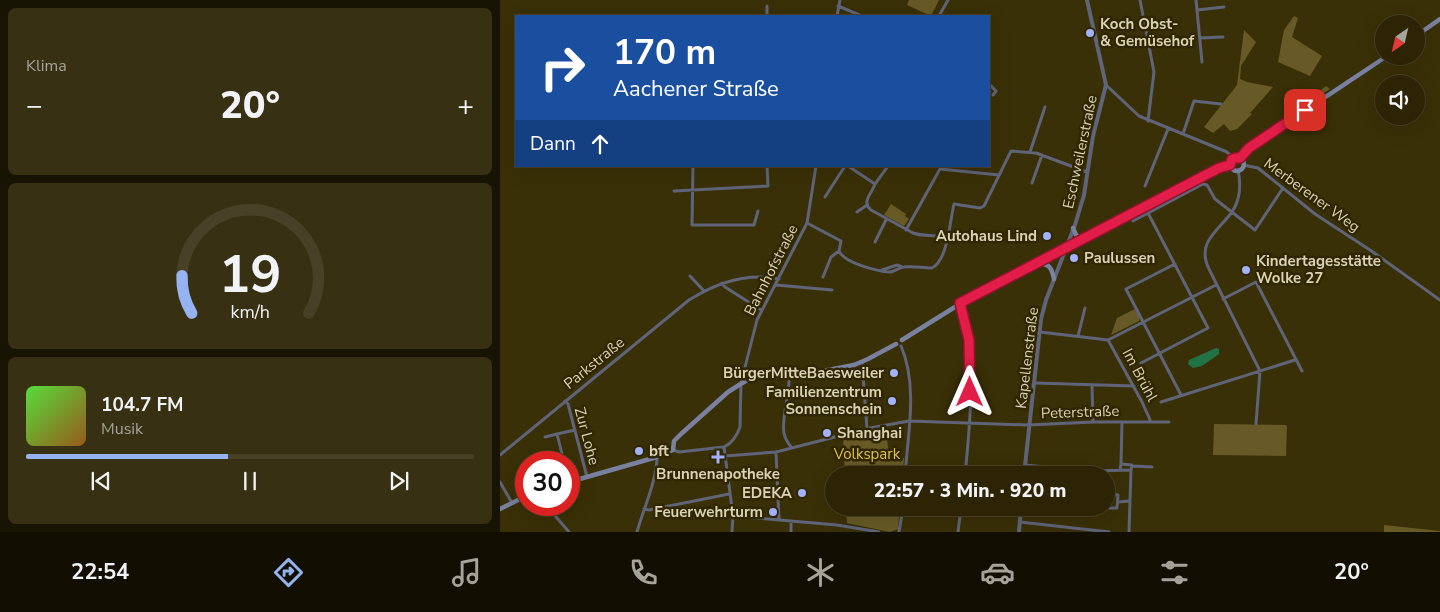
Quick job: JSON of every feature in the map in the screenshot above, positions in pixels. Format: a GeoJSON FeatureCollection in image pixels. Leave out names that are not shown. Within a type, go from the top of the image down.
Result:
{"type":"FeatureCollection","features":[{"type":"Feature","properties":{"kind":"main road"},"geometry":{"type":"LineString","coordinates":[[1425,30],[1440,19]]}},
{"type":"Feature","properties":{"kind":"main road"},"geometry":{"type":"LineString","coordinates":[[1230,165],[1234,158],[1241,156],[1375,64]]}},
{"type":"Feature","properties":{"kind":"main road"},"geometry":{"type":"LineString","coordinates":[[1230,165],[1234,170],[1238,170],[1243,165],[1241,156]]}},
{"type":"Feature","properties":{"kind":"main road"},"geometry":{"type":"LineString","coordinates":[[580,479],[657,457],[673,450],[674,441],[680,434],[741,383],[759,378],[789,377],[818,373],[862,362],[900,343],[960,303],[1219,168],[1230,165]]}},
{"type":"Feature","properties":{"kind":"main road"},"geometry":{"type":"LineString","coordinates":[[1073,228],[1076,235],[1082,239]]}},
{"type":"Feature","properties":{"kind":"main road"},"geometry":{"type":"LineString","coordinates":[[1034,264],[1047,264],[1052,270],[1054,279]]}},
{"type":"Feature","properties":{"kind":"main road"},"geometry":{"type":"LineString","coordinates":[[500,509],[515,501]]}},
{"type":"Feature","properties":{"kind":"street"},"geometry":{"type":"LineString","coordinates":[[837,15],[840,0]]}},
{"type":"Feature","properties":{"kind":"street"},"geometry":{"type":"LineString","coordinates":[[940,15],[948,0]]}},
{"type":"Feature","properties":{"kind":"street","name":"Eschweilerstraße"},"geometry":{"type":"LineString","coordinates":[[1065,248],[1084,195],[1093,136],[1106,85],[1088,0]]}},
{"type":"Feature","properties":{"kind":"street"},"geometry":{"type":"LineString","coordinates":[[1140,0],[1154,72],[1148,121]]}},
{"type":"Feature","properties":{"kind":"street"},"geometry":{"type":"LineString","coordinates":[[1196,0],[1202,62]]}},
{"type":"Feature","properties":{"kind":"street"},"geometry":{"type":"LineString","coordinates":[[767,6],[767,15]]}},
{"type":"Feature","properties":{"kind":"street"},"geometry":{"type":"LineString","coordinates":[[838,6],[860,15]]}},
{"type":"Feature","properties":{"kind":"street"},"geometry":{"type":"LineString","coordinates":[[1197,10],[1224,7]]}},
{"type":"Feature","properties":{"kind":"street"},"geometry":{"type":"LineString","coordinates":[[1200,38],[1223,37]]}},
{"type":"Feature","properties":{"kind":"street"},"geometry":{"type":"LineString","coordinates":[[990,85],[996,91],[993,95]]}},
{"type":"Feature","properties":{"kind":"street"},"geometry":{"type":"LineString","coordinates":[[1106,85],[1139,116],[1227,152],[1234,158]]}},
{"type":"Feature","properties":{"kind":"street"},"geometry":{"type":"LineString","coordinates":[[1183,134],[1194,101],[1220,104]]}},
{"type":"Feature","properties":{"kind":"street"},"geometry":{"type":"LineString","coordinates":[[1030,152],[1045,107]]}},
{"type":"Feature","properties":{"kind":"street"},"geometry":{"type":"LineString","coordinates":[[1145,186],[1168,129]]}},
{"type":"Feature","properties":{"kind":"street"},"geometry":{"type":"LineString","coordinates":[[839,252],[844,258],[862,266],[882,270],[897,265],[903,267],[935,267],[949,239],[954,204],[980,208],[984,206],[1011,150],[1042,155],[1087,172]]}},
{"type":"Feature","properties":{"kind":"street"},"geometry":{"type":"LineString","coordinates":[[1032,183],[1042,155]]}},
{"type":"Feature","properties":{"kind":"street","name":"Merberener Weg"},"geometry":{"type":"LineString","coordinates":[[1243,165],[1258,168],[1314,214],[1370,250],[1440,300]]}},
{"type":"Feature","properties":{"kind":"street"},"geometry":{"type":"LineString","coordinates":[[693,167],[692,225],[754,225],[758,211]]}},
{"type":"Feature","properties":{"kind":"street"},"geometry":{"type":"LineString","coordinates":[[674,191],[768,186],[767,167]]}},
{"type":"Feature","properties":{"kind":"street","name":"Bahnhofstraße"},"geometry":{"type":"LineString","coordinates":[[724,447],[733,440],[740,427],[741,383],[752,337],[761,310],[776,285],[806,223],[816,167]]}},
{"type":"Feature","properties":{"kind":"street"},"geometry":{"type":"LineString","coordinates":[[825,196],[846,167]]}},
{"type":"Feature","properties":{"kind":"street"},"geometry":{"type":"LineString","coordinates":[[849,167],[875,184]]}},
{"type":"Feature","properties":{"kind":"street"},"geometry":{"type":"LineString","coordinates":[[887,167],[867,198],[867,205],[871,210],[886,220],[919,235],[949,239]]}},
{"type":"Feature","properties":{"kind":"street"},"geometry":{"type":"LineString","coordinates":[[906,230],[940,168],[999,175]]}},
{"type":"Feature","properties":{"kind":"street"},"geometry":{"type":"LineString","coordinates":[[1238,170],[1240,187],[1238,199],[1232,212],[1217,228],[1206,247],[1205,253],[1206,265],[1260,372],[1256,424]]}},
{"type":"Feature","properties":{"kind":"street"},"geometry":{"type":"LineString","coordinates":[[1133,221],[1203,184],[1207,185],[1215,199],[1255,230],[1283,188]]}},
{"type":"Feature","properties":{"kind":"street"},"geometry":{"type":"LineString","coordinates":[[857,212],[867,205]]}},
{"type":"Feature","properties":{"kind":"street"},"geometry":{"type":"LineString","coordinates":[[1141,363],[1208,328],[1148,213]]}},
{"type":"Feature","properties":{"kind":"street"},"geometry":{"type":"LineString","coordinates":[[875,242],[886,220]]}},
{"type":"Feature","properties":{"kind":"street"},"geometry":{"type":"LineString","coordinates":[[806,223],[840,240],[842,244],[839,252],[831,257],[823,277]]}},
{"type":"Feature","properties":{"kind":"street","name":"Kapellenstraße"},"geometry":{"type":"LineString","coordinates":[[1025,465],[1039,332],[1044,307],[1065,248]]}},
{"type":"Feature","properties":{"kind":"street"},"geometry":{"type":"LineString","coordinates":[[1175,264],[1126,289],[1181,396]]}},
{"type":"Feature","properties":{"kind":"street"},"geometry":{"type":"LineString","coordinates":[[690,276],[704,291]]}},
{"type":"Feature","properties":{"kind":"street","name":"Parkstraße"},"geometry":{"type":"LineString","coordinates":[[500,455],[675,311],[704,291],[722,283],[741,278],[779,279]]}},
{"type":"Feature","properties":{"kind":"street"},"geometry":{"type":"LineString","coordinates":[[1223,299],[1256,282],[1302,371]]}},
{"type":"Feature","properties":{"kind":"street"},"geometry":{"type":"LineString","coordinates":[[722,283],[725,287],[761,310]]}},
{"type":"Feature","properties":{"kind":"street"},"geometry":{"type":"LineString","coordinates":[[1108,340],[1216,284]]}},
{"type":"Feature","properties":{"kind":"street"},"geometry":{"type":"LineString","coordinates":[[776,285],[832,290]]}},
{"type":"Feature","properties":{"kind":"street"},"geometry":{"type":"LineString","coordinates":[[960,303],[969,340],[969,423],[966,466]]}},
{"type":"Feature","properties":{"kind":"street"},"geometry":{"type":"LineString","coordinates":[[1078,336],[1085,308]]}},
{"type":"Feature","properties":{"kind":"street","name":"Im Brühl"},"geometry":{"type":"LineString","coordinates":[[1039,332],[1108,340],[1134,386],[1151,422]]}},
{"type":"Feature","properties":{"kind":"street"},"geometry":{"type":"LineString","coordinates":[[900,343],[909,374],[906,466]]}},
{"type":"Feature","properties":{"kind":"street"},"geometry":{"type":"LineString","coordinates":[[1161,402],[1295,360]]}},
{"type":"Feature","properties":{"kind":"street"},"geometry":{"type":"LineString","coordinates":[[862,362],[867,429]]}},
{"type":"Feature","properties":{"kind":"street"},"geometry":{"type":"LineString","coordinates":[[789,377],[790,385],[784,430],[786,440],[791,448]]}},
{"type":"Feature","properties":{"kind":"street"},"geometry":{"type":"LineString","coordinates":[[1035,383],[1134,386]]}},
{"type":"Feature","properties":{"kind":"street"},"geometry":{"type":"LineString","coordinates":[[1092,385],[1093,422]]}},
{"type":"Feature","properties":{"kind":"street","name":"Zur Lohe"},"geometry":{"type":"LineString","coordinates":[[565,400],[568,404],[587,477]]}},
{"type":"Feature","properties":{"kind":"street","name":"Peterstraße"},"geometry":{"type":"LineString","coordinates":[[725,456],[776,452],[867,429],[909,421],[1029,425],[1093,422],[1169,422]]}},
{"type":"Feature","properties":{"kind":"street"},"geometry":{"type":"LineString","coordinates":[[1120,470],[1122,422]]}},
{"type":"Feature","properties":{"kind":"street"},"geometry":{"type":"LineString","coordinates":[[545,437],[574,430]]}},
{"type":"Feature","properties":{"kind":"street"},"geometry":{"type":"LineString","coordinates":[[557,434],[561,451]]}},
{"type":"Feature","properties":{"kind":"street"},"geometry":{"type":"LineString","coordinates":[[673,450],[679,452],[724,447],[733,516],[732,532]]}},
{"type":"Feature","properties":{"kind":"street"},"geometry":{"type":"LineString","coordinates":[[776,452],[779,520]]}},
{"type":"Feature","properties":{"kind":"street"},"geometry":{"type":"LineString","coordinates":[[637,532],[657,464],[657,457]]}},
{"type":"Feature","properties":{"kind":"street"},"geometry":{"type":"LineString","coordinates":[[1121,464],[1132,465],[1129,532]]}},
{"type":"Feature","properties":{"kind":"street"},"geometry":{"type":"LineString","coordinates":[[1025,465],[1088,471],[1152,467]]}},
{"type":"Feature","properties":{"kind":"street"},"geometry":{"type":"LineString","coordinates":[[500,482],[512,502]]}},
{"type":"Feature","properties":{"kind":"street"},"geometry":{"type":"LineString","coordinates":[[644,509],[649,510],[729,494]]}},
{"type":"Feature","properties":{"kind":"street"},"geometry":{"type":"LineString","coordinates":[[1108,494],[1118,495],[1118,502],[1118,508],[1108,508],[1108,494]]}},
{"type":"Feature","properties":{"kind":"street"},"geometry":{"type":"LineString","coordinates":[[1118,502],[1130,501]]}},
{"type":"Feature","properties":{"kind":"street"},"geometry":{"type":"LineString","coordinates":[[555,516],[569,532]]}},
{"type":"Feature","properties":{"kind":"street"},"geometry":{"type":"LineString","coordinates":[[733,516],[854,527],[879,532]]}},
{"type":"Feature","properties":{"kind":"street"},"geometry":{"type":"LineString","coordinates":[[899,532],[902,516]]}},
{"type":"Feature","properties":{"kind":"street"},"geometry":{"type":"LineString","coordinates":[[958,532],[960,516]]}},
{"type":"Feature","properties":{"kind":"street"},"geometry":{"type":"LineString","coordinates":[[1019,532],[1020,516]]}},
{"type":"Feature","properties":{"kind":"street"},"geometry":{"type":"LineString","coordinates":[[791,521],[791,532]]}},
{"type":"Feature","properties":{"kind":"street"},"geometry":{"type":"LineString","coordinates":[[1020,522],[1109,532]]}},
{"type":"Feature","properties":{"kind":"green space"},"geometry":{"type":"Polygon","coordinates":[[[909,0],[939,0],[932,15],[907,5],[909,0]]]}},
{"type":"Feature","properties":{"kind":"green space"},"geometry":{"type":"Polygon","coordinates":[[[1294,16],[1298,18],[1292,37],[1322,56],[1310,76],[1278,62],[1284,30],[1294,16]]]}},
{"type":"Feature","properties":{"kind":"green space"},"geometry":{"type":"Polygon","coordinates":[[[1244,30],[1256,42],[1241,66],[1240,79],[1273,87],[1250,113],[1252,114],[1237,129],[1230,131],[1224,124],[1213,133],[1204,127],[1237,85],[1244,30]]]}},
{"type":"Feature","properties":{"kind":"green space"},"geometry":{"type":"Polygon","coordinates":[[[1326,86],[1330,89],[1304,106],[1301,105],[1326,86]]]}},
{"type":"Feature","properties":{"kind":"green space"},"geometry":{"type":"Polygon","coordinates":[[[891,204],[906,214],[905,216],[909,219],[904,226],[884,215],[891,204]]]}},
{"type":"Feature","properties":{"kind":"green space"},"geometry":{"type":"Polygon","coordinates":[[[1135,309],[1140,318],[1139,321],[1111,335],[1117,318],[1135,309]]]}},
{"type":"Feature","properties":{"kind":"green space"},"geometry":{"type":"Polygon","coordinates":[[[1214,424],[1286,425],[1286,456],[1213,455],[1214,424]]]}},
{"type":"Feature","properties":{"kind":"green space","name":"Volkspark"},"geometry":{"type":"Polygon","coordinates":[[[886,428],[889,457],[904,458],[904,466],[845,466],[843,438],[886,428]]]}},
{"type":"Feature","properties":{"kind":"green space"},"geometry":{"type":"Polygon","coordinates":[[[847,516],[899,516],[898,529],[890,532],[847,523],[847,516]]]}},
{"type":"Feature","properties":{"kind":"green space"},"geometry":{"type":"Polygon","coordinates":[[[1384,525],[1440,531],[1440,532],[1384,532],[1384,525]]]}},
{"type":"Feature","properties":{"kind":"shaded area"},"geometry":{"type":"Polygon","coordinates":[[[1216,348],[1219,349],[1219,354],[1202,366],[1193,368],[1188,364],[1189,360],[1216,348]]]}},
{"type":"Feature","properties":{"kind":"place","name":"Koch Obst- & Gemüsehof"},"geometry":{"type":"Point","coordinates":[1090,33]}},
{"type":"Feature","properties":{"kind":"place","name":"Autohaus Lind"},"geometry":{"type":"Point","coordinates":[1047,236]}},
{"type":"Feature","properties":{"kind":"place","name":"Paulussen"},"geometry":{"type":"Point","coordinates":[1074,258]}},
{"type":"Feature","properties":{"kind":"place","name":"Kindertagesstätte Wolke 27"},"geometry":{"type":"Point","coordinates":[1246,270]}},
{"type":"Feature","properties":{"kind":"place","name":"BürgerMitteBaesweiler"},"geometry":{"type":"Point","coordinates":[894,373]}},
{"type":"Feature","properties":{"kind":"place","name":"Familienzentrum Sonnenschein"},"geometry":{"type":"Point","coordinates":[892,401]}},
{"type":"Feature","properties":{"kind":"place","name":"Shanghai"},"geometry":{"type":"Point","coordinates":[827,433]}},
{"type":"Feature","properties":{"kind":"place","name":"bft"},"geometry":{"type":"Point","coordinates":[639,451]}},
{"type":"Feature","properties":{"kind":"place","name":"Brunnenapotheke"},"geometry":{"type":"Point","coordinates":[718,457]}},
{"type":"Feature","properties":{"kind":"place","name":"EDEKA"},"geometry":{"type":"Point","coordinates":[802,493]}},
{"type":"Feature","properties":{"kind":"place","name":"Feuerwehrturm"},"geometry":{"type":"Point","coordinates":[773,512]}},
{"type":"Feature","properties":{"kind":"route"},"geometry":{"type":"LineString","coordinates":[[970,392],[969,340],[960,303],[1219,168],[1230,165],[1232,159],[1240,158],[1249,148],[1305,110]]}}]}
